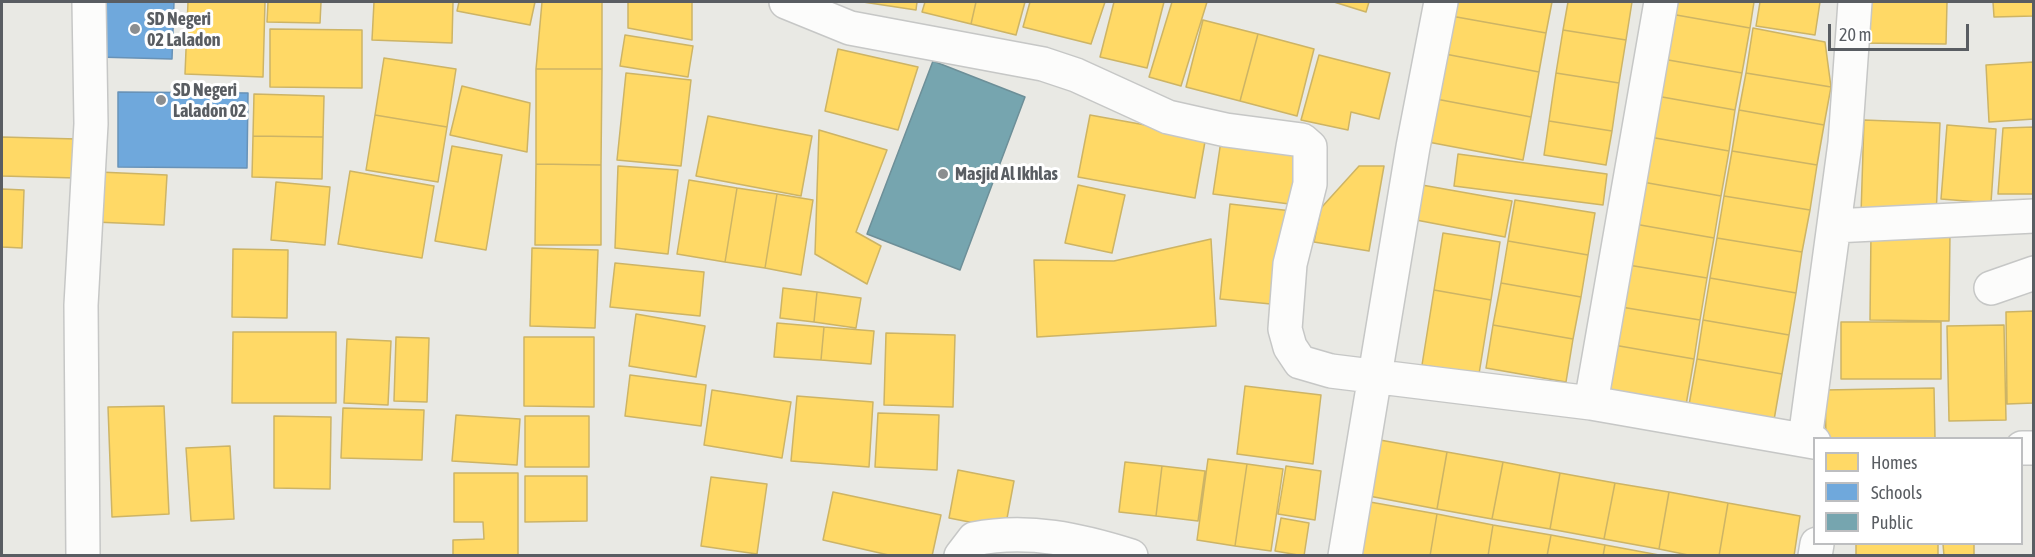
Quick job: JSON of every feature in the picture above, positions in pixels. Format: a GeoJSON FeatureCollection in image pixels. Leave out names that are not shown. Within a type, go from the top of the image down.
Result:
{"type":"FeatureCollection","features":[{"type":"Feature","properties":{"kind":"street"},"geometry":{"type":"LineString","coordinates":[[84,555],[81,305],[91,124],[89,2]]}},
{"type":"Feature","properties":{"kind":"street"},"geometry":{"type":"LineString","coordinates":[[786,2],[850,28],[1043,64],[1076,75],[1168,117],[1226,130],[1302,140],[1310,147],[1310,184],[1290,264],[1285,329],[1290,347],[1300,362],[1331,371],[1591,403],[1810,440],[1845,143],[1855,2]]}},
{"type":"Feature","properties":{"kind":"street"},"geometry":{"type":"LineString","coordinates":[[1345,555],[1413,147],[1441,2]]}},
{"type":"Feature","properties":{"kind":"street"},"geometry":{"type":"LineString","coordinates":[[1591,403],[1661,2]]}},
{"type":"Feature","properties":{"kind":"street"},"geometry":{"type":"LineString","coordinates":[[1834,226],[2034,216]]}},
{"type":"Feature","properties":{"kind":"street"},"geometry":{"type":"LineString","coordinates":[[1991,288],[2034,273]]}},
{"type":"Feature","properties":{"kind":"street"},"geometry":{"type":"LineString","coordinates":[[961,555],[974,538],[1002,533],[1086,542],[1131,555]]}},
{"type":"Feature","properties":{"kind":"building: Homes"},"geometry":{"type":"Polygon","coordinates":[[[188,2],[265,2],[263,77],[185,74],[188,2]]]}},
{"type":"Feature","properties":{"kind":"building: Homes"},"geometry":{"type":"Polygon","coordinates":[[[268,2],[321,2],[320,23],[267,22],[268,2]]]}},
{"type":"Feature","properties":{"kind":"building: Homes"},"geometry":{"type":"Polygon","coordinates":[[[374,2],[453,2],[452,43],[372,40],[374,2]]]}},
{"type":"Feature","properties":{"kind":"building: Homes"},"geometry":{"type":"Polygon","coordinates":[[[459,2],[535,2],[530,25],[457,11],[459,2]]]}},
{"type":"Feature","properties":{"kind":"building: Homes"},"geometry":{"type":"Polygon","coordinates":[[[542,2],[602,2],[602,69],[536,69],[542,2]]]}},
{"type":"Feature","properties":{"kind":"building: Homes"},"geometry":{"type":"Polygon","coordinates":[[[628,2],[692,2],[692,40],[628,28],[628,2]]]}},
{"type":"Feature","properties":{"kind":"building: Homes"},"geometry":{"type":"Polygon","coordinates":[[[863,2],[917,2],[916,10],[863,2]]]}},
{"type":"Feature","properties":{"kind":"building: Homes"},"geometry":{"type":"Polygon","coordinates":[[[925,2],[976,2],[971,24],[922,12],[925,2]]]}},
{"type":"Feature","properties":{"kind":"building: Homes"},"geometry":{"type":"Polygon","coordinates":[[[976,2],[1025,2],[1016,35],[971,24],[976,2]]]}},
{"type":"Feature","properties":{"kind":"building: Homes"},"geometry":{"type":"Polygon","coordinates":[[[1030,2],[1105,2],[1091,44],[1023,27],[1030,2]]]}},
{"type":"Feature","properties":{"kind":"building: Homes"},"geometry":{"type":"Polygon","coordinates":[[[1114,2],[1164,2],[1147,68],[1100,57],[1114,2]]]}},
{"type":"Feature","properties":{"kind":"building: Homes"},"geometry":{"type":"Polygon","coordinates":[[[1172,2],[1207,2],[1181,86],[1149,77],[1172,2]]]}},
{"type":"Feature","properties":{"kind":"building: Homes"},"geometry":{"type":"Polygon","coordinates":[[[1334,2],[1369,2],[1366,12],[1334,2]]]}},
{"type":"Feature","properties":{"kind":"building: Homes"},"geometry":{"type":"Polygon","coordinates":[[[1454,2],[1552,2],[1546,33],[1451,16],[1454,2]]]}},
{"type":"Feature","properties":{"kind":"building: Homes"},"geometry":{"type":"Polygon","coordinates":[[[1568,2],[1632,2],[1626,40],[1563,30],[1568,2]]]}},
{"type":"Feature","properties":{"kind":"building: Homes"},"geometry":{"type":"Polygon","coordinates":[[[1667,2],[1754,2],[1750,28],[1665,13],[1667,2]]]}},
{"type":"Feature","properties":{"kind":"building: Homes"},"geometry":{"type":"Polygon","coordinates":[[[1760,2],[1820,2],[1815,35],[1756,26],[1760,2]]]}},
{"type":"Feature","properties":{"kind":"building: Homes"},"geometry":{"type":"Polygon","coordinates":[[[1859,2],[1947,2],[1946,44],[1858,43],[1859,2]]]}},
{"type":"Feature","properties":{"kind":"building: Homes"},"geometry":{"type":"Polygon","coordinates":[[[1993,2],[2034,2],[2034,16],[1994,17],[1993,2]]]}},
{"type":"Feature","properties":{"kind":"building: Homes"},"geometry":{"type":"Polygon","coordinates":[[[1665,13],[1750,28],[1742,73],[1657,58],[1665,13]]]}},
{"type":"Feature","properties":{"kind":"building: Homes"},"geometry":{"type":"Polygon","coordinates":[[[1451,16],[1546,33],[1539,72],[1445,54],[1451,16]]]}},
{"type":"Feature","properties":{"kind":"building: Homes"},"geometry":{"type":"Polygon","coordinates":[[[1203,20],[1258,34],[1240,101],[1186,87],[1203,20]]]}},
{"type":"Feature","properties":{"kind":"building: Homes"},"geometry":{"type":"Polygon","coordinates":[[[1753,28],[1825,42],[1831,87],[1746,73],[1753,28]]]}},
{"type":"Feature","properties":{"kind":"building: Homes"},"geometry":{"type":"Polygon","coordinates":[[[270,29],[362,30],[362,88],[270,87],[270,29]]]}},
{"type":"Feature","properties":{"kind":"building: Homes"},"geometry":{"type":"Polygon","coordinates":[[[1563,30],[1626,40],[1619,83],[1556,73],[1563,30]]]}},
{"type":"Feature","properties":{"kind":"building: Homes"},"geometry":{"type":"Polygon","coordinates":[[[1258,34],[1314,49],[1297,116],[1240,101],[1258,34]]]}},
{"type":"Feature","properties":{"kind":"building: Homes"},"geometry":{"type":"Polygon","coordinates":[[[625,35],[693,46],[688,77],[620,66],[625,35]]]}},
{"type":"Feature","properties":{"kind":"building: Homes"},"geometry":{"type":"Polygon","coordinates":[[[838,49],[918,67],[898,130],[825,111],[838,49]]]}},
{"type":"Feature","properties":{"kind":"building: Homes"},"geometry":{"type":"Polygon","coordinates":[[[1445,54],[1539,72],[1531,117],[1436,99],[1445,54]]]}},
{"type":"Feature","properties":{"kind":"building: Homes"},"geometry":{"type":"Polygon","coordinates":[[[1319,55],[1390,73],[1379,119],[1351,112],[1348,130],[1301,120],[1319,55]]]}},
{"type":"Feature","properties":{"kind":"building: Homes"},"geometry":{"type":"Polygon","coordinates":[[[384,58],[456,69],[447,127],[375,115],[384,58]]]}},
{"type":"Feature","properties":{"kind":"building: Homes"},"geometry":{"type":"Polygon","coordinates":[[[1657,58],[1742,73],[1735,110],[1651,95],[1657,58]]]}},
{"type":"Feature","properties":{"kind":"building: Homes"},"geometry":{"type":"Polygon","coordinates":[[[2034,62],[2034,119],[1989,122],[1986,65],[2034,62]]]}},
{"type":"Feature","properties":{"kind":"building: Homes"},"geometry":{"type":"Polygon","coordinates":[[[536,69],[602,69],[601,165],[536,164],[536,69]]]}},
{"type":"Feature","properties":{"kind":"building: Homes"},"geometry":{"type":"Polygon","coordinates":[[[626,73],[691,80],[681,166],[617,160],[626,73]]]}},
{"type":"Feature","properties":{"kind":"building: Homes"},"geometry":{"type":"Polygon","coordinates":[[[1556,73],[1619,83],[1612,131],[1549,121],[1556,73]]]}},
{"type":"Feature","properties":{"kind":"building: Homes"},"geometry":{"type":"Polygon","coordinates":[[[1746,73],[1831,87],[1824,125],[1739,110],[1746,73]]]}},
{"type":"Feature","properties":{"kind":"building: Homes"},"geometry":{"type":"Polygon","coordinates":[[[462,86],[530,103],[527,152],[450,135],[462,86]]]}},
{"type":"Feature","properties":{"kind":"building: Homes"},"geometry":{"type":"Polygon","coordinates":[[[254,94],[324,96],[323,137],[253,136],[254,94]]]}},
{"type":"Feature","properties":{"kind":"building: Homes"},"geometry":{"type":"Polygon","coordinates":[[[1651,95],[1735,110],[1729,151],[1644,136],[1651,95]]]}},
{"type":"Feature","properties":{"kind":"building: Homes"},"geometry":{"type":"Polygon","coordinates":[[[1436,99],[1531,117],[1523,160],[1428,142],[1436,99]]]}},
{"type":"Feature","properties":{"kind":"building: Homes"},"geometry":{"type":"Polygon","coordinates":[[[1739,110],[1824,125],[1817,165],[1732,151],[1739,110]]]}},
{"type":"Feature","properties":{"kind":"building: Homes"},"geometry":{"type":"Polygon","coordinates":[[[375,115],[447,127],[438,182],[366,170],[375,115]]]}},
{"type":"Feature","properties":{"kind":"building: Homes"},"geometry":{"type":"Polygon","coordinates":[[[1090,115],[1206,136],[1195,198],[1078,177],[1090,115]]]}},
{"type":"Feature","properties":{"kind":"building: Homes"},"geometry":{"type":"Polygon","coordinates":[[[708,116],[812,136],[801,196],[696,176],[708,116]]]}},
{"type":"Feature","properties":{"kind":"building: Homes"},"geometry":{"type":"Polygon","coordinates":[[[1864,120],[1940,123],[1936,217],[1861,214],[1864,120]]]}},
{"type":"Feature","properties":{"kind":"building: Homes"},"geometry":{"type":"Polygon","coordinates":[[[1549,121],[1612,131],[1606,165],[1544,155],[1549,121]]]}},
{"type":"Feature","properties":{"kind":"building: Homes"},"geometry":{"type":"Polygon","coordinates":[[[1947,125],[1996,129],[1991,203],[1941,199],[1947,125]]]}},
{"type":"Feature","properties":{"kind":"building: Homes"},"geometry":{"type":"Polygon","coordinates":[[[2034,127],[2034,194],[1998,194],[2003,128],[2034,127]]]}},
{"type":"Feature","properties":{"kind":"building: Homes"},"geometry":{"type":"Polygon","coordinates":[[[819,130],[887,150],[856,232],[881,246],[867,284],[815,254],[819,130]]]}},
{"type":"Feature","properties":{"kind":"building: Homes"},"geometry":{"type":"Polygon","coordinates":[[[1222,134],[1306,146],[1297,205],[1213,194],[1222,134]]]}},
{"type":"Feature","properties":{"kind":"building: Homes"},"geometry":{"type":"Polygon","coordinates":[[[253,136],[323,137],[322,179],[252,177],[253,136]]]}},
{"type":"Feature","properties":{"kind":"building: Homes"},"geometry":{"type":"Polygon","coordinates":[[[1644,136],[1729,151],[1721,196],[1637,181],[1644,136]]]}},
{"type":"Feature","properties":{"kind":"building: Homes"},"geometry":{"type":"Polygon","coordinates":[[[2,137],[77,139],[76,178],[2,176],[2,137]]]}},
{"type":"Feature","properties":{"kind":"building: Homes"},"geometry":{"type":"Polygon","coordinates":[[[452,146],[502,155],[486,250],[435,241],[452,146]]]}},
{"type":"Feature","properties":{"kind":"building: Homes"},"geometry":{"type":"Polygon","coordinates":[[[1732,151],[1817,165],[1810,210],[1724,196],[1732,151]]]}},
{"type":"Feature","properties":{"kind":"building: Homes"},"geometry":{"type":"Polygon","coordinates":[[[1458,154],[1607,174],[1603,205],[1454,186],[1458,154]]]}},
{"type":"Feature","properties":{"kind":"building: Homes"},"geometry":{"type":"Polygon","coordinates":[[[536,164],[601,165],[601,245],[535,245],[536,164]]]}},
{"type":"Feature","properties":{"kind":"building: Homes"},"geometry":{"type":"Polygon","coordinates":[[[618,166],[678,170],[668,254],[615,248],[618,166]]]}},
{"type":"Feature","properties":{"kind":"building: Homes"},"geometry":{"type":"Polygon","coordinates":[[[1359,166],[1384,166],[1369,251],[1314,242],[1321,208],[1359,166]]]}},
{"type":"Feature","properties":{"kind":"building: Homes"},"geometry":{"type":"Polygon","coordinates":[[[350,171],[434,186],[422,258],[338,244],[350,171]]]}},
{"type":"Feature","properties":{"kind":"building: Homes"},"geometry":{"type":"Polygon","coordinates":[[[99,172],[167,175],[164,225],[95,222],[99,172]]]}},
{"type":"Feature","properties":{"kind":"building: Homes"},"geometry":{"type":"Polygon","coordinates":[[[689,180],[737,188],[725,262],[677,254],[689,180]]]}},
{"type":"Feature","properties":{"kind":"building: Homes"},"geometry":{"type":"Polygon","coordinates":[[[1637,181],[1721,196],[1714,238],[1629,223],[1637,181]]]}},
{"type":"Feature","properties":{"kind":"building: Homes"},"geometry":{"type":"Polygon","coordinates":[[[276,182],[330,187],[325,245],[271,240],[276,182]]]}},
{"type":"Feature","properties":{"kind":"building: Homes"},"geometry":{"type":"Polygon","coordinates":[[[1078,185],[1125,195],[1112,253],[1065,243],[1078,185]]]}},
{"type":"Feature","properties":{"kind":"building: Homes"},"geometry":{"type":"Polygon","coordinates":[[[1422,185],[1512,201],[1505,237],[1416,220],[1422,185]]]}},
{"type":"Feature","properties":{"kind":"building: Homes"},"geometry":{"type":"Polygon","coordinates":[[[737,188],[777,194],[765,268],[725,262],[737,188]]]}},
{"type":"Feature","properties":{"kind":"building: Homes"},"geometry":{"type":"Polygon","coordinates":[[[2,189],[24,190],[22,248],[2,247],[2,189]]]}},
{"type":"Feature","properties":{"kind":"building: Homes"},"geometry":{"type":"Polygon","coordinates":[[[777,194],[813,200],[801,275],[765,268],[777,194]]]}},
{"type":"Feature","properties":{"kind":"building: Homes"},"geometry":{"type":"Polygon","coordinates":[[[1724,196],[1810,210],[1802,252],[1717,238],[1724,196]]]}},
{"type":"Feature","properties":{"kind":"building: Homes"},"geometry":{"type":"Polygon","coordinates":[[[1515,200],[1595,213],[1588,255],[1508,241],[1515,200]]]}},
{"type":"Feature","properties":{"kind":"building: Homes"},"geometry":{"type":"Polygon","coordinates":[[[1230,204],[1292,211],[1281,305],[1220,299],[1230,204]]]}},
{"type":"Feature","properties":{"kind":"building: Homes"},"geometry":{"type":"Polygon","coordinates":[[[1629,223],[1714,238],[1707,278],[1622,264],[1629,223]]]}},
{"type":"Feature","properties":{"kind":"building: Homes"},"geometry":{"type":"Polygon","coordinates":[[[1871,231],[1950,232],[1949,321],[1870,320],[1871,231]]]}},
{"type":"Feature","properties":{"kind":"building: Homes"},"geometry":{"type":"Polygon","coordinates":[[[1443,233],[1500,242],[1491,300],[1434,290],[1443,233]]]}},
{"type":"Feature","properties":{"kind":"building: Homes"},"geometry":{"type":"Polygon","coordinates":[[[1717,238],[1802,252],[1796,293],[1710,278],[1717,238]]]}},
{"type":"Feature","properties":{"kind":"building: Homes"},"geometry":{"type":"Polygon","coordinates":[[[1211,239],[1216,326],[1037,337],[1034,260],[1114,261],[1211,239]]]}},
{"type":"Feature","properties":{"kind":"building: Homes"},"geometry":{"type":"Polygon","coordinates":[[[1508,241],[1588,255],[1581,297],[1501,283],[1508,241]]]}},
{"type":"Feature","properties":{"kind":"building: Homes"},"geometry":{"type":"Polygon","coordinates":[[[532,248],[598,250],[595,328],[530,326],[532,248]]]}},
{"type":"Feature","properties":{"kind":"building: Homes"},"geometry":{"type":"Polygon","coordinates":[[[233,249],[288,250],[287,318],[232,317],[233,249]]]}},
{"type":"Feature","properties":{"kind":"building: Homes"},"geometry":{"type":"Polygon","coordinates":[[[615,263],[704,272],[700,316],[610,307],[615,263]]]}},
{"type":"Feature","properties":{"kind":"building: Homes"},"geometry":{"type":"Polygon","coordinates":[[[1622,264],[1707,278],[1700,320],[1615,306],[1622,264]]]}},
{"type":"Feature","properties":{"kind":"building: Homes"},"geometry":{"type":"Polygon","coordinates":[[[1710,278],[1796,293],[1789,335],[1703,320],[1710,278]]]}},
{"type":"Feature","properties":{"kind":"building: Homes"},"geometry":{"type":"Polygon","coordinates":[[[1501,283],[1581,297],[1573,339],[1493,325],[1501,283]]]}},
{"type":"Feature","properties":{"kind":"building: Homes"},"geometry":{"type":"Polygon","coordinates":[[[783,288],[817,292],[814,322],[780,318],[783,288]]]}},
{"type":"Feature","properties":{"kind":"building: Homes"},"geometry":{"type":"Polygon","coordinates":[[[1434,290],[1491,300],[1479,374],[1422,365],[1434,290]]]}},
{"type":"Feature","properties":{"kind":"building: Homes"},"geometry":{"type":"Polygon","coordinates":[[[817,292],[861,298],[856,328],[814,322],[817,292]]]}},
{"type":"Feature","properties":{"kind":"building: Homes"},"geometry":{"type":"Polygon","coordinates":[[[1615,306],[1700,320],[1694,359],[1608,344],[1615,306]]]}},
{"type":"Feature","properties":{"kind":"building: Homes"},"geometry":{"type":"Polygon","coordinates":[[[2034,311],[2034,403],[2007,404],[2006,312],[2034,311]]]}},
{"type":"Feature","properties":{"kind":"building: Homes"},"geometry":{"type":"Polygon","coordinates":[[[636,314],[705,326],[696,377],[629,366],[636,314]]]}},
{"type":"Feature","properties":{"kind":"building: Homes"},"geometry":{"type":"Polygon","coordinates":[[[1703,320],[1789,335],[1782,374],[1697,359],[1703,320]]]}},
{"type":"Feature","properties":{"kind":"building: Homes"},"geometry":{"type":"Polygon","coordinates":[[[1841,322],[1941,322],[1941,379],[1841,379],[1841,322]]]}},
{"type":"Feature","properties":{"kind":"building: Homes"},"geometry":{"type":"Polygon","coordinates":[[[777,323],[824,327],[821,360],[774,357],[777,323]]]}},
{"type":"Feature","properties":{"kind":"building: Homes"},"geometry":{"type":"Polygon","coordinates":[[[1493,325],[1573,339],[1566,382],[1486,368],[1493,325]]]}},
{"type":"Feature","properties":{"kind":"building: Homes"},"geometry":{"type":"Polygon","coordinates":[[[2004,325],[2006,420],[1949,421],[1947,326],[2004,325]]]}},
{"type":"Feature","properties":{"kind":"building: Homes"},"geometry":{"type":"Polygon","coordinates":[[[824,327],[874,331],[871,364],[821,360],[824,327]]]}},
{"type":"Feature","properties":{"kind":"building: Homes"},"geometry":{"type":"Polygon","coordinates":[[[233,332],[336,332],[336,403],[232,403],[233,332]]]}},
{"type":"Feature","properties":{"kind":"building: Homes"},"geometry":{"type":"Polygon","coordinates":[[[886,333],[955,335],[953,407],[884,405],[886,333]]]}},
{"type":"Feature","properties":{"kind":"building: Homes"},"geometry":{"type":"Polygon","coordinates":[[[396,337],[429,338],[427,402],[394,401],[396,337]]]}},
{"type":"Feature","properties":{"kind":"building: Homes"},"geometry":{"type":"Polygon","coordinates":[[[524,337],[594,337],[594,407],[524,406],[524,337]]]}},
{"type":"Feature","properties":{"kind":"building: Homes"},"geometry":{"type":"Polygon","coordinates":[[[347,339],[391,341],[388,405],[344,403],[347,339]]]}},
{"type":"Feature","properties":{"kind":"building: Homes"},"geometry":{"type":"Polygon","coordinates":[[[1608,344],[1694,359],[1686,405],[1600,391],[1608,344]]]}},
{"type":"Feature","properties":{"kind":"building: Homes"},"geometry":{"type":"Polygon","coordinates":[[[1697,359],[1782,374],[1774,420],[1689,405],[1697,359]]]}},
{"type":"Feature","properties":{"kind":"building: Homes"},"geometry":{"type":"Polygon","coordinates":[[[630,375],[706,385],[701,426],[625,416],[630,375]]]}},
{"type":"Feature","properties":{"kind":"building: Homes"},"geometry":{"type":"Polygon","coordinates":[[[1245,386],[1321,395],[1313,464],[1237,454],[1245,386]]]}},
{"type":"Feature","properties":{"kind":"building: Homes"},"geometry":{"type":"Polygon","coordinates":[[[1934,388],[1935,437],[1826,437],[1825,390],[1934,388]]]}},
{"type":"Feature","properties":{"kind":"building: Homes"},"geometry":{"type":"Polygon","coordinates":[[[712,390],[791,402],[782,458],[704,445],[712,390]]]}},
{"type":"Feature","properties":{"kind":"building: Homes"},"geometry":{"type":"Polygon","coordinates":[[[797,396],[873,402],[869,467],[791,461],[797,396]]]}},
{"type":"Feature","properties":{"kind":"building: Homes"},"geometry":{"type":"Polygon","coordinates":[[[164,406],[169,514],[112,517],[108,407],[164,406]]]}},
{"type":"Feature","properties":{"kind":"building: Homes"},"geometry":{"type":"Polygon","coordinates":[[[343,408],[424,410],[422,460],[341,458],[343,408]]]}},
{"type":"Feature","properties":{"kind":"building: Homes"},"geometry":{"type":"Polygon","coordinates":[[[878,413],[939,415],[937,470],[875,467],[878,413]]]}},
{"type":"Feature","properties":{"kind":"building: Homes"},"geometry":{"type":"Polygon","coordinates":[[[456,415],[520,419],[517,465],[452,461],[456,415]]]}},
{"type":"Feature","properties":{"kind":"building: Homes"},"geometry":{"type":"Polygon","coordinates":[[[274,416],[331,417],[330,489],[274,488],[274,416]]]}},
{"type":"Feature","properties":{"kind":"building: Homes"},"geometry":{"type":"Polygon","coordinates":[[[525,416],[589,416],[589,467],[525,467],[525,416]]]}},
{"type":"Feature","properties":{"kind":"building: Homes"},"geometry":{"type":"Polygon","coordinates":[[[1380,440],[1447,452],[1437,509],[1369,496],[1380,440]]]}},
{"type":"Feature","properties":{"kind":"building: Homes"},"geometry":{"type":"Polygon","coordinates":[[[230,446],[234,519],[191,521],[186,448],[230,446]]]}},
{"type":"Feature","properties":{"kind":"building: Homes"},"geometry":{"type":"Polygon","coordinates":[[[1447,452],[1503,462],[1492,519],[1437,509],[1447,452]]]}},
{"type":"Feature","properties":{"kind":"building: Homes"},"geometry":{"type":"Polygon","coordinates":[[[1208,459],[1247,464],[1235,546],[1197,540],[1208,459]]]}},
{"type":"Feature","properties":{"kind":"building: Homes"},"geometry":{"type":"Polygon","coordinates":[[[1125,462],[1162,466],[1156,516],[1119,512],[1125,462]]]}},
{"type":"Feature","properties":{"kind":"building: Homes"},"geometry":{"type":"Polygon","coordinates":[[[1503,462],[1560,473],[1550,529],[1492,519],[1503,462]]]}},
{"type":"Feature","properties":{"kind":"building: Homes"},"geometry":{"type":"Polygon","coordinates":[[[1247,464],[1283,469],[1271,551],[1235,546],[1247,464]]]}},
{"type":"Feature","properties":{"kind":"building: Homes"},"geometry":{"type":"Polygon","coordinates":[[[1162,466],[1205,471],[1198,521],[1156,516],[1162,466]]]}},
{"type":"Feature","properties":{"kind":"building: Homes"},"geometry":{"type":"Polygon","coordinates":[[[1286,466],[1321,471],[1315,520],[1278,514],[1286,466]]]}},
{"type":"Feature","properties":{"kind":"building: Homes"},"geometry":{"type":"Polygon","coordinates":[[[958,470],[1014,481],[1005,529],[949,518],[958,470]]]}},
{"type":"Feature","properties":{"kind":"building: Homes"},"geometry":{"type":"Polygon","coordinates":[[[454,473],[518,473],[518,556],[453,556],[453,540],[484,539],[483,522],[454,522],[454,473]]]}},
{"type":"Feature","properties":{"kind":"building: Homes"},"geometry":{"type":"Polygon","coordinates":[[[1560,473],[1615,483],[1604,539],[1550,529],[1560,473]]]}},
{"type":"Feature","properties":{"kind":"building: Homes"},"geometry":{"type":"Polygon","coordinates":[[[525,476],[587,476],[587,521],[525,522],[525,476]]]}},
{"type":"Feature","properties":{"kind":"building: Homes"},"geometry":{"type":"Polygon","coordinates":[[[711,477],[767,484],[757,554],[701,546],[711,477]]]}},
{"type":"Feature","properties":{"kind":"building: Homes"},"geometry":{"type":"Polygon","coordinates":[[[1615,483],[1669,492],[1659,549],[1604,539],[1615,483]]]}},
{"type":"Feature","properties":{"kind":"building: Homes"},"geometry":{"type":"Polygon","coordinates":[[[833,492],[941,515],[932,556],[893,556],[823,540],[833,492]]]}},
{"type":"Feature","properties":{"kind":"building: Homes"},"geometry":{"type":"Polygon","coordinates":[[[1669,492],[1728,503],[1719,556],[1693,556],[1659,549],[1669,492]]]}},
{"type":"Feature","properties":{"kind":"building: Homes"},"geometry":{"type":"Polygon","coordinates":[[[1370,502],[1437,514],[1430,556],[1360,556],[1370,502]]]}},
{"type":"Feature","properties":{"kind":"building: Homes"},"geometry":{"type":"Polygon","coordinates":[[[1728,503],[1800,516],[1794,556],[1719,556],[1728,503]]]}},
{"type":"Feature","properties":{"kind":"building: Homes"},"geometry":{"type":"Polygon","coordinates":[[[1437,514],[1493,525],[1488,556],[1430,556],[1437,514]]]}},
{"type":"Feature","properties":{"kind":"building: Homes"},"geometry":{"type":"Polygon","coordinates":[[[1281,518],[1309,523],[1304,556],[1275,551],[1281,518]]]}},
{"type":"Feature","properties":{"kind":"building: Homes"},"geometry":{"type":"Polygon","coordinates":[[[1493,525],[1551,535],[1547,556],[1488,556],[1493,525]]]}},
{"type":"Feature","properties":{"kind":"building: Homes"},"geometry":{"type":"Polygon","coordinates":[[[1551,535],[1605,545],[1603,556],[1547,556],[1551,535]]]}},
{"type":"Feature","properties":{"kind":"building: Homes"},"geometry":{"type":"Polygon","coordinates":[[[1605,545],[1659,555],[1659,556],[1603,556],[1605,545]]]}},
{"type":"Feature","properties":{"kind":"building: Homes"},"geometry":{"type":"Polygon","coordinates":[[[1856,545],[1938,545],[1938,556],[1856,556],[1856,545]]]}},
{"type":"Feature","properties":{"kind":"building: Homes"},"geometry":{"type":"Polygon","coordinates":[[[1943,545],[1974,545],[1974,556],[1944,556],[1943,545]]]}},
{"type":"Feature","properties":{"kind":"building: Schools","name":"SD Negeri 02 Laladon"},"geometry":{"type":"Polygon","coordinates":[[[98,2],[174,2],[172,59],[97,57],[98,2]]]}},
{"type":"Feature","properties":{"kind":"building: Schools"},"geometry":{"type":"Polygon","coordinates":[[[118,92],[248,93],[247,168],[118,167],[118,92]]]}},
{"type":"Feature","properties":{"kind":"building: Public","name":"Masjid Al Ikhlas"},"geometry":{"type":"Polygon","coordinates":[[[933,61],[1025,97],[960,270],[867,234],[933,61]]]}},
{"type":"Feature","properties":{"kind":"place","name":"SD Negeri 02 Laladon"},"geometry":{"type":"Point","coordinates":[135,29]}},
{"type":"Feature","properties":{"kind":"place","name":"SD Negeri Laladon 02"},"geometry":{"type":"Point","coordinates":[161,100]}},
{"type":"Feature","properties":{"kind":"place","name":"Masjid Al Ikhlas"},"geometry":{"type":"Point","coordinates":[943,174]}}]}
